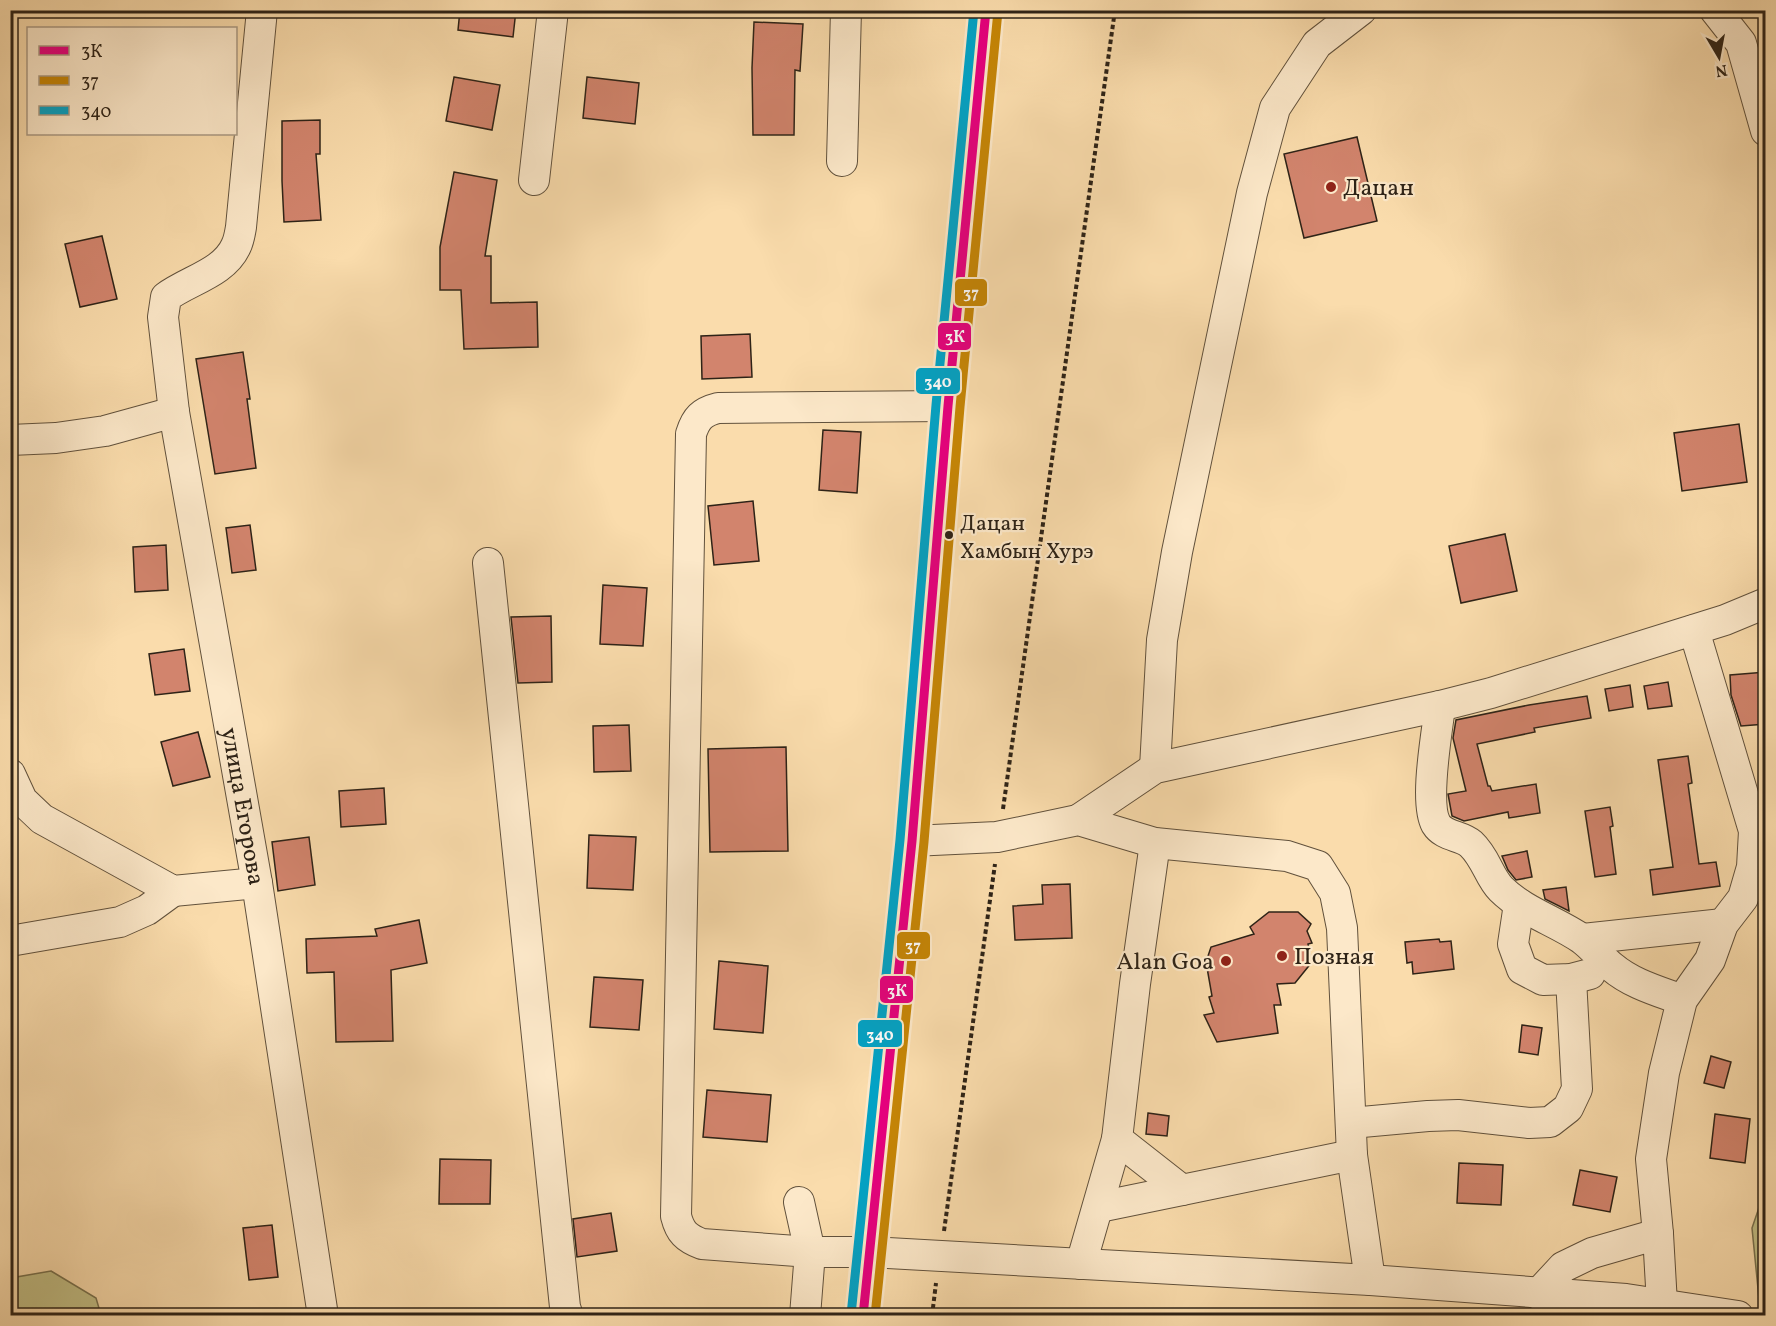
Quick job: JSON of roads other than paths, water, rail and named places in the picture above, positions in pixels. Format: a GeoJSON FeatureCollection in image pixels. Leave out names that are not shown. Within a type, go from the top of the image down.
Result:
{"type":"FeatureCollection","features":[{"type":"Feature","properties":{"kind":"main road"},"geometry":{"type":"LineString","coordinates":[[863,1316],[912,841],[948,406],[986,10]]}},
{"type":"Feature","properties":{"kind":"street","name":"улица Егорова"},"geometry":{"type":"LineString","coordinates":[[262,10],[241,227],[236,247],[224,263],[181,286],[166,297],[163,317],[174,412],[257,883],[323,1316]]}},
{"type":"Feature","properties":{"kind":"street"},"geometry":{"type":"LineString","coordinates":[[534,180],[553,10]]}},
{"type":"Feature","properties":{"kind":"street"},"geometry":{"type":"LineString","coordinates":[[842,161],[846,10]]}},
{"type":"Feature","properties":{"kind":"street"},"geometry":{"type":"LineString","coordinates":[[1155,768],[1162,640],[1177,552],[1260,161],[1275,108],[1317,44],[1361,10]]}},
{"type":"Feature","properties":{"kind":"street"},"geometry":{"type":"LineString","coordinates":[[1715,10],[1741,43],[1766,130]]}},
{"type":"Feature","properties":{"kind":"street"},"geometry":{"type":"LineString","coordinates":[[948,406],[718,408],[705,411],[695,421],[691,434],[676,1216],[680,1230],[689,1239],[702,1244],[810,1252],[870,1252],[1370,1280],[1538,1294],[1628,1307],[1662,1304],[1738,1316]]}},
{"type":"Feature","properties":{"kind":"street"},"geometry":{"type":"LineString","coordinates":[[10,440],[56,438],[105,431],[174,412]]}},
{"type":"Feature","properties":{"kind":"street"},"geometry":{"type":"LineString","coordinates":[[488,563],[565,1307],[568,1316]]}},
{"type":"Feature","properties":{"kind":"street"},"geometry":{"type":"LineString","coordinates":[[912,841],[999,837],[1078,820],[1155,768],[1491,693],[1725,620],[1766,603]]}},
{"type":"Feature","properties":{"kind":"street"},"geometry":{"type":"LineString","coordinates":[[1662,1304],[1651,1159],[1664,1073],[1682,1000],[1710,960],[1723,924],[1743,898],[1760,828],[1694,630]]}},
{"type":"Feature","properties":{"kind":"street"},"geometry":{"type":"LineString","coordinates":[[1440,706],[1431,794],[1432,812],[1437,825],[1447,834],[1468,841],[1481,853],[1499,887],[1519,904],[1583,939],[1613,968],[1641,985],[1682,1000]]}},
{"type":"Feature","properties":{"kind":"street"},"geometry":{"type":"LineString","coordinates":[[10,774],[22,800],[42,819],[173,891]]}},
{"type":"Feature","properties":{"kind":"street"},"geometry":{"type":"LineString","coordinates":[[1078,820],[1155,843],[1287,856],[1318,866],[1335,893],[1342,928],[1352,1155],[1370,1280]]}},
{"type":"Feature","properties":{"kind":"street"},"geometry":{"type":"LineString","coordinates":[[1081,1264],[1117,1139],[1135,984],[1155,843]]}},
{"type":"Feature","properties":{"kind":"street"},"geometry":{"type":"LineString","coordinates":[[10,941],[120,922],[147,910],[173,891],[257,883]]}},
{"type":"Feature","properties":{"kind":"street"},"geometry":{"type":"LineString","coordinates":[[1519,904],[1513,944],[1522,969],[1543,980],[1571,979],[1613,968]]}},
{"type":"Feature","properties":{"kind":"street"},"geometry":{"type":"LineString","coordinates":[[1583,939],[1723,924]]}},
{"type":"Feature","properties":{"kind":"street"},"geometry":{"type":"LineString","coordinates":[[1351,1123],[1458,1115],[1529,1123],[1550,1122],[1568,1108],[1577,1089],[1571,979]]}},
{"type":"Feature","properties":{"kind":"street"},"geometry":{"type":"LineString","coordinates":[[1117,1139],[1182,1190]]}},
{"type":"Feature","properties":{"kind":"street"},"geometry":{"type":"LineString","coordinates":[[1099,1207],[1352,1155]]}},
{"type":"Feature","properties":{"kind":"street"},"geometry":{"type":"LineString","coordinates":[[799,1202],[810,1252],[805,1316]]}},
{"type":"Feature","properties":{"kind":"street"},"geometry":{"type":"LineString","coordinates":[[1538,1294],[1563,1267],[1592,1253],[1658,1234]]}},
{"type":"Feature","properties":{"kind":"place","name":"Дацан"},"geometry":{"type":"Point","coordinates":[1331,187]}},
{"type":"Feature","properties":{"kind":"place","name":"Дацан Хамбын Хурэ"},"geometry":{"type":"Point","coordinates":[949,535]}},
{"type":"Feature","properties":{"kind":"place","name":"Позная"},"geometry":{"type":"Point","coordinates":[1282,956]}},
{"type":"Feature","properties":{"kind":"place","name":"Alan Goa"},"geometry":{"type":"Point","coordinates":[1226,961]}}]}
